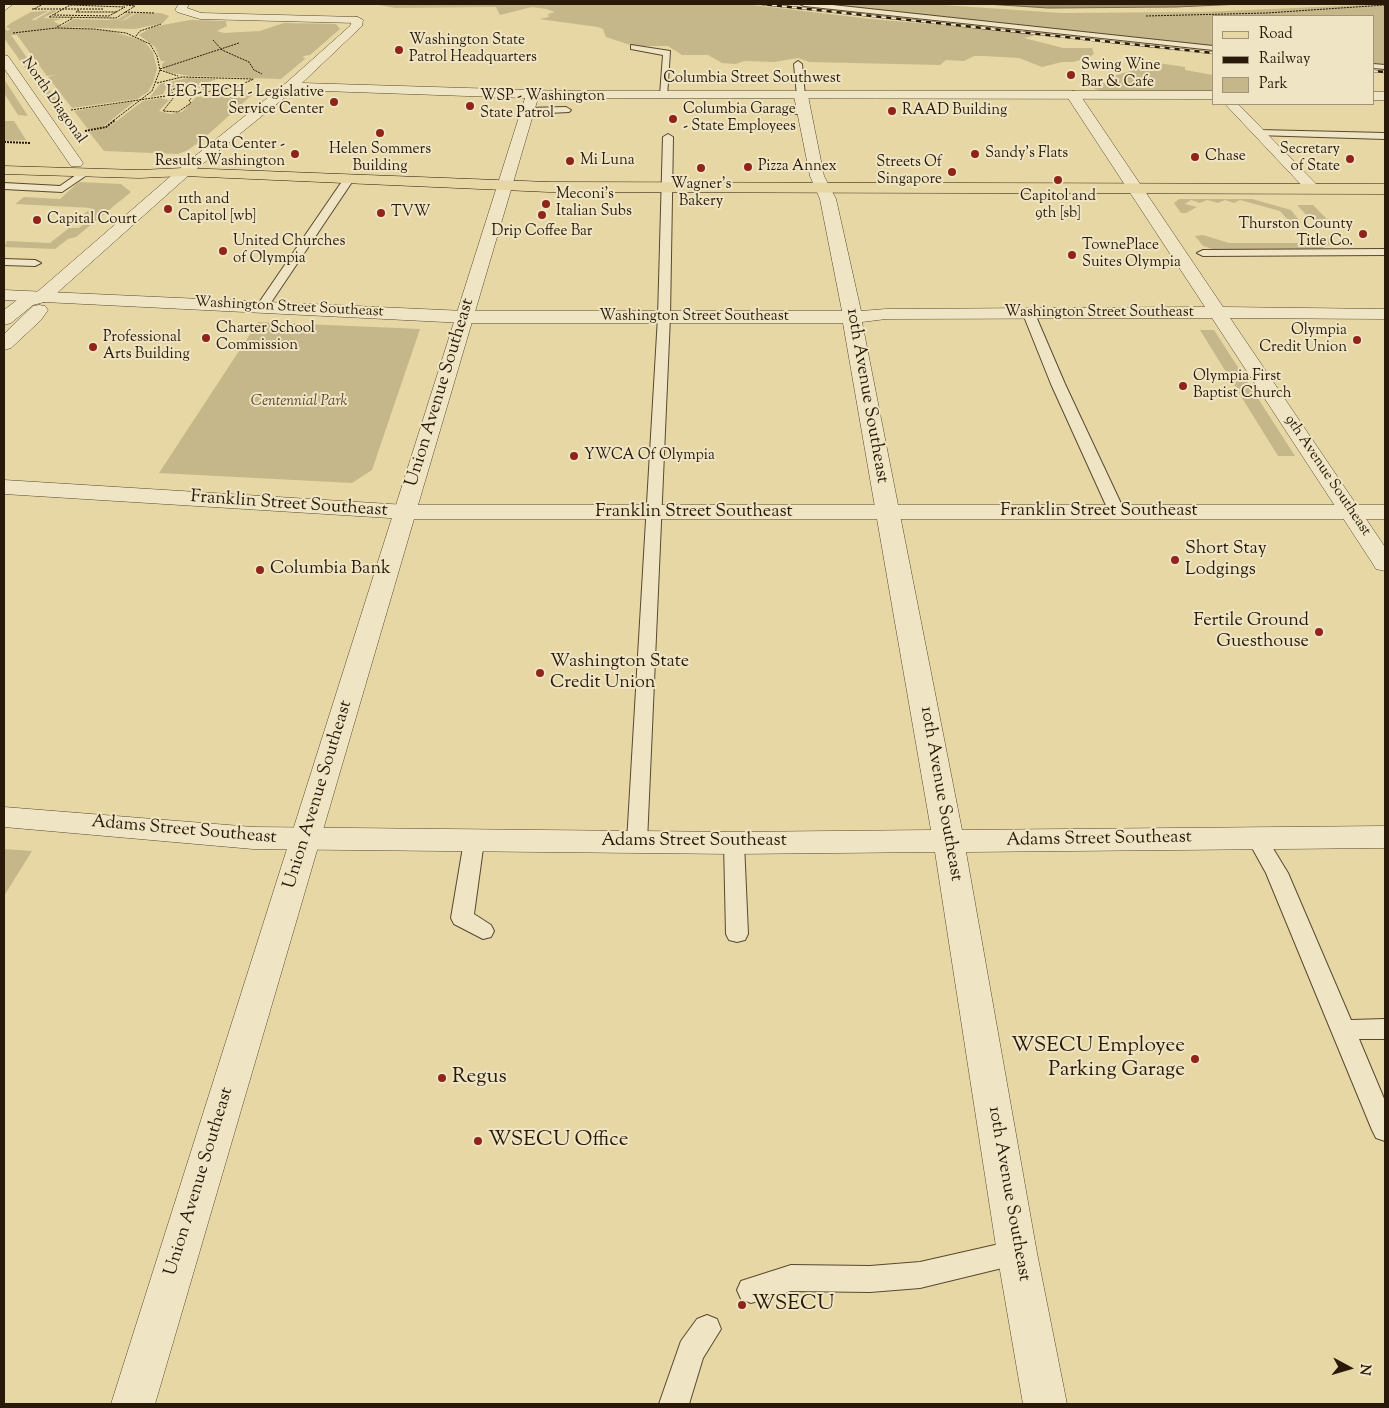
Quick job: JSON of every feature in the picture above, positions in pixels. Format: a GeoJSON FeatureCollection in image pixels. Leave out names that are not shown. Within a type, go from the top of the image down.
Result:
{"type":"FeatureCollection","features":[{"type":"Feature","properties":{"kind":"main road"},"geometry":{"type":"LineString","coordinates":[[5,169],[79,168],[139,174],[184,172],[504,186],[1385,189]]}},
{"type":"Feature","properties":{"kind":"street"},"geometry":{"type":"LineString","coordinates":[[4,8],[8,4]]}},
{"type":"Feature","properties":{"kind":"street"},"geometry":{"type":"LineString","coordinates":[[4,319],[27,301],[42,297],[184,172],[291,86],[358,24],[357,20],[200,16],[181,10],[184,4]]}},
{"type":"Feature","properties":{"kind":"street","name":"North Diagonal"},"geometry":{"type":"LineString","coordinates":[[4,59],[79,168]]}},
{"type":"Feature","properties":{"kind":"street","name":"Columbia Street Southwest"},"geometry":{"type":"LineString","coordinates":[[291,86],[532,95],[664,95],[682,100],[801,96],[1212,95]]}},
{"type":"Feature","properties":{"kind":"street","name":"Union Avenue Southeast"},"geometry":{"type":"LineString","coordinates":[[133,1404],[532,95]]}},
{"type":"Feature","properties":{"kind":"street","name":"9th Avenue Southeast"},"geometry":{"type":"LineString","coordinates":[[1073,95],[1385,564]]}},
{"type":"Feature","properties":{"kind":"street","name":"10th Avenue Southeast"},"geometry":{"type":"LineString","coordinates":[[801,96],[817,176],[830,206],[851,306],[851,317],[949,842],[1017,1254],[1045,1404]]}},
{"type":"Feature","properties":{"kind":"street"},"geometry":{"type":"LineString","coordinates":[[1232,105],[1312,189]]}},
{"type":"Feature","properties":{"kind":"street","name":"Washington Street Southeast"},"geometry":{"type":"LineString","coordinates":[[4,295],[465,316],[851,317],[886,314],[1219,312],[1385,314]]}},
{"type":"Feature","properties":{"kind":"street"},"geometry":{"type":"LineString","coordinates":[[4,344],[35,316],[43,304],[42,297]]}},
{"type":"Feature","properties":{"kind":"street","name":"Franklin Street Southeast"},"geometry":{"type":"LineString","coordinates":[[4,487],[406,512],[1385,512]]}},
{"type":"Feature","properties":{"kind":"street","name":"Adams Street Southeast"},"geometry":{"type":"LineString","coordinates":[[4,817],[305,840],[734,843],[1385,837]]}},
{"type":"Feature","properties":{"kind":"lane"},"geometry":{"type":"LineString","coordinates":[[804,4],[1212,48]]}},
{"type":"Feature","properties":{"kind":"lane"},"geometry":{"type":"LineString","coordinates":[[634,47],[667,53],[664,95]]}},
{"type":"Feature","properties":{"kind":"lane"},"geometry":{"type":"LineString","coordinates":[[798,64],[801,96]]}},
{"type":"Feature","properties":{"kind":"lane"},"geometry":{"type":"LineString","coordinates":[[527,111],[566,110]]}},
{"type":"Feature","properties":{"kind":"lane"},"geometry":{"type":"LineString","coordinates":[[782,112],[804,111]]}},
{"type":"Feature","properties":{"kind":"lane"},"geometry":{"type":"LineString","coordinates":[[1259,133],[1385,136]]}},
{"type":"Feature","properties":{"kind":"lane"},"geometry":{"type":"LineString","coordinates":[[637,842],[664,317],[668,137]]}},
{"type":"Feature","properties":{"kind":"lane"},"geometry":{"type":"LineString","coordinates":[[4,186],[62,189],[79,168]]}},
{"type":"Feature","properties":{"kind":"lane"},"geometry":{"type":"LineString","coordinates":[[262,307],[350,179]]}},
{"type":"Feature","properties":{"kind":"lane"},"geometry":{"type":"LineString","coordinates":[[1203,253],[1385,252]]}},
{"type":"Feature","properties":{"kind":"lane"},"geometry":{"type":"LineString","coordinates":[[4,262],[35,263]]}},
{"type":"Feature","properties":{"kind":"lane"},"geometry":{"type":"LineString","coordinates":[[1029,314],[1062,392],[1117,512]]}},
{"type":"Feature","properties":{"kind":"lane"},"geometry":{"type":"LineString","coordinates":[[1256,837],[1277,873],[1385,1130]]}},
{"type":"Feature","properties":{"kind":"lane"},"geometry":{"type":"LineString","coordinates":[[474,841],[462,918],[483,931]]}},
{"type":"Feature","properties":{"kind":"lane"},"geometry":{"type":"LineString","coordinates":[[734,843],[737,934]]}},
{"type":"Feature","properties":{"kind":"lane"},"geometry":{"type":"LineString","coordinates":[[1342,1030],[1385,1029]]}},
{"type":"Feature","properties":{"kind":"lane"},"geometry":{"type":"LineString","coordinates":[[751,1290],[791,1278],[870,1279],[920,1275],[1017,1254]]}},
{"type":"Feature","properties":{"kind":"lane"},"geometry":{"type":"LineString","coordinates":[[674,1404],[691,1351],[707,1329]]}},
{"type":"Feature","properties":{"kind":"path"},"geometry":{"type":"LineString","coordinates":[[43,4],[32,9],[106,9],[102,11]]}},
{"type":"Feature","properties":{"kind":"path"},"geometry":{"type":"LineString","coordinates":[[72,4],[49,18],[116,18],[135,6],[117,4]]}},
{"type":"Feature","properties":{"kind":"path"},"geometry":{"type":"LineString","coordinates":[[89,9],[98,4]]}},
{"type":"Feature","properties":{"kind":"path"},"geometry":{"type":"LineString","coordinates":[[1142,16],[1249,14],[1385,4]]}},
{"type":"Feature","properties":{"kind":"path"},"geometry":{"type":"LineString","coordinates":[[54,15],[109,16],[125,7],[70,5]]}},
{"type":"Feature","properties":{"kind":"path"},"geometry":{"type":"LineString","coordinates":[[79,10],[76,12],[150,13]]}},
{"type":"Feature","properties":{"kind":"path"},"geometry":{"type":"LineString","coordinates":[[56,28],[83,12]]}},
{"type":"Feature","properties":{"kind":"path"},"geometry":{"type":"LineString","coordinates":[[13,33],[56,28],[110,30],[137,36],[145,40],[154,49],[160,70],[157,83],[152,91],[106,127],[85,131]]}},
{"type":"Feature","properties":{"kind":"path"},"geometry":{"type":"LineString","coordinates":[[212,39],[222,50],[248,62],[254,70],[266,76]]}},
{"type":"Feature","properties":{"kind":"path"},"geometry":{"type":"LineString","coordinates":[[160,70],[182,77]]}},
{"type":"Feature","properties":{"kind":"path"},"geometry":{"type":"LineString","coordinates":[[70,110],[235,87],[255,79],[182,77],[157,83]]}},
{"type":"Feature","properties":{"kind":"path"},"geometry":{"type":"LineString","coordinates":[[187,85],[206,88],[203,92],[192,97],[189,101],[191,104],[178,112],[163,111],[170,104],[174,97],[172,96],[171,90],[187,85]]}},
{"type":"Feature","properties":{"kind":"path"},"geometry":{"type":"LineString","coordinates":[[4,142],[32,143]]}},
{"type":"Feature","properties":{"kind":"green space"},"geometry":{"type":"Polygon","coordinates":[[[373,4],[744,4],[871,19],[1035,33],[1037,35],[1024,38],[1063,48],[1092,48],[1094,54],[1088,58],[1073,62],[1062,62],[1042,67],[1019,58],[984,56],[974,56],[964,61],[946,60],[940,65],[809,62],[798,58],[774,62],[744,61],[736,64],[722,63],[708,55],[682,55],[668,46],[635,46],[606,37],[603,29],[598,27],[539,19],[549,17],[548,14],[555,12],[546,9],[532,7],[500,15],[496,7],[395,8],[373,4]]]}},
{"type":"Feature","properties":{"kind":"green space"},"geometry":{"type":"Polygon","coordinates":[[[828,4],[928,4],[1061,13],[1204,12],[1385,4],[1385,65],[1374,64],[1374,15],[1212,15],[1212,46],[828,4]]]}},
{"type":"Feature","properties":{"kind":"green space"},"geometry":{"type":"Polygon","coordinates":[[[52,10],[57,11],[43,18],[63,19],[53,21],[62,26],[74,19],[118,19],[128,13],[134,13],[123,20],[108,22],[125,20],[136,13],[161,13],[169,16],[163,23],[135,29],[64,27],[111,31],[144,41],[153,52],[157,69],[148,92],[137,99],[72,108],[48,77],[57,75],[47,76],[17,35],[11,35],[64,110],[56,111],[4,38],[4,27],[7,31],[11,29],[6,27],[31,12],[48,11],[31,20],[49,21],[35,20],[52,10]]]}},
{"type":"Feature","properties":{"kind":"green space"},"geometry":{"type":"Polygon","coordinates":[[[190,20],[226,21],[227,26],[217,31],[224,33],[260,31],[284,23],[336,24],[340,29],[310,55],[304,56],[303,58],[306,58],[281,79],[190,76],[167,72],[162,68],[162,64],[165,61],[161,61],[155,47],[139,35],[152,27],[190,20]]]}},
{"type":"Feature","properties":{"kind":"green space"},"geometry":{"type":"Polygon","coordinates":[[[1158,63],[1185,67],[1185,70],[1212,75],[1212,97],[1107,93],[1095,89],[1092,85],[1105,83],[1108,80],[1106,78],[1108,75],[1117,75],[1158,63]]]}},
{"type":"Feature","properties":{"kind":"green space"},"geometry":{"type":"Polygon","coordinates":[[[188,78],[217,79],[209,82],[208,86],[191,84],[166,88],[163,94],[150,97],[160,84],[188,78]]]}},
{"type":"Feature","properties":{"kind":"green space"},"geometry":{"type":"Polygon","coordinates":[[[4,79],[28,116],[18,115],[4,93],[4,79]]]}},
{"type":"Feature","properties":{"kind":"green space"},"geometry":{"type":"Polygon","coordinates":[[[254,93],[202,140],[188,150],[178,154],[104,151],[89,132],[110,126],[143,101],[160,98],[169,100],[159,111],[171,114],[182,112],[196,97],[254,93]]]}},
{"type":"Feature","properties":{"kind":"green space"},"geometry":{"type":"Polygon","coordinates":[[[135,101],[104,126],[91,129],[88,129],[74,111],[135,101]]]}},
{"type":"Feature","properties":{"kind":"green space"},"geometry":{"type":"Polygon","coordinates":[[[4,121],[14,121],[26,140],[4,141],[4,121]]]}},
{"type":"Feature","properties":{"kind":"green space"},"geometry":{"type":"Polygon","coordinates":[[[79,182],[121,184],[131,192],[76,237],[68,239],[55,249],[4,247],[7,241],[50,243],[69,228],[79,228],[88,220],[77,219],[92,208],[15,204],[24,197],[60,199],[79,182]]]}},
{"type":"Feature","properties":{"kind":"green space"},"geometry":{"type":"Polygon","coordinates":[[[1179,199],[1252,199],[1291,210],[1299,220],[1288,220],[1280,211],[1240,200],[1234,203],[1225,200],[1218,203],[1207,200],[1200,203],[1191,200],[1185,204],[1197,207],[1186,213],[1181,213],[1174,203],[1179,199]]]}},
{"type":"Feature","properties":{"kind":"green space"},"geometry":{"type":"Polygon","coordinates":[[[1297,205],[1313,205],[1328,220],[1311,220],[1297,205]]]}},
{"type":"Feature","properties":{"kind":"green space"},"geometry":{"type":"Polygon","coordinates":[[[1203,235],[1229,243],[1319,243],[1315,238],[1328,238],[1333,243],[1317,251],[1219,251],[1203,246],[1195,236],[1203,235]]]}},
{"type":"Feature","properties":{"kind":"green space","name":"Centennial Park"},"geometry":{"type":"Polygon","coordinates":[[[258,322],[420,329],[372,470],[352,483],[159,473],[258,322]]]}},
{"type":"Feature","properties":{"kind":"green space"},"geometry":{"type":"Polygon","coordinates":[[[1200,330],[1214,330],[1295,456],[1278,456],[1200,330]]]}},
{"type":"Feature","properties":{"kind":"green space"},"geometry":{"type":"Polygon","coordinates":[[[4,849],[32,851],[4,896],[4,849]]]}},
{"type":"Feature","properties":{"kind":"shaded area"},"geometry":{"type":"Polygon","coordinates":[[[986,4],[1242,4],[1176,7],[1048,8],[986,4]]]}},
{"type":"Feature","properties":{"kind":"railway"},"geometry":{"type":"LineString","coordinates":[[762,4],[1212,53]]}},
{"type":"Feature","properties":{"kind":"railway"},"geometry":{"type":"LineString","coordinates":[[1374,71],[1385,72]]}},
{"type":"Feature","properties":{"kind":"place","name":"Washington State Patrol Headquarters"},"geometry":{"type":"Point","coordinates":[399,50]}},
{"type":"Feature","properties":{"kind":"place","name":"Swing Wine Bar & Cafe"},"geometry":{"type":"Point","coordinates":[1071,75]}},
{"type":"Feature","properties":{"kind":"place","name":"LEG-TECH - Legislative Service Center"},"geometry":{"type":"Point","coordinates":[334,102]}},
{"type":"Feature","properties":{"kind":"place","name":"WSP - Washington State Patrol"},"geometry":{"type":"Point","coordinates":[470,106]}},
{"type":"Feature","properties":{"kind":"place","name":"RAAD Building"},"geometry":{"type":"Point","coordinates":[892,111]}},
{"type":"Feature","properties":{"kind":"place","name":"Columbia Garage - State Employees"},"geometry":{"type":"Point","coordinates":[673,119]}},
{"type":"Feature","properties":{"kind":"place","name":"Helen Sommers Building"},"geometry":{"type":"Point","coordinates":[380,133]}},
{"type":"Feature","properties":{"kind":"place","name":"Data Center - Results Washington"},"geometry":{"type":"Point","coordinates":[295,154]}},
{"type":"Feature","properties":{"kind":"place","name":"Sandy's Flats"},"geometry":{"type":"Point","coordinates":[975,154]}},
{"type":"Feature","properties":{"kind":"place","name":"Chase"},"geometry":{"type":"Point","coordinates":[1195,157]}},
{"type":"Feature","properties":{"kind":"place","name":"Secretary of State"},"geometry":{"type":"Point","coordinates":[1350,159]}},
{"type":"Feature","properties":{"kind":"place","name":"Mi Luna"},"geometry":{"type":"Point","coordinates":[570,161]}},
{"type":"Feature","properties":{"kind":"place","name":"Pizza Annex"},"geometry":{"type":"Point","coordinates":[748,167]}},
{"type":"Feature","properties":{"kind":"place","name":"Wagner's Bakery"},"geometry":{"type":"Point","coordinates":[701,168]}},
{"type":"Feature","properties":{"kind":"place","name":"Streets Of Singapore"},"geometry":{"type":"Point","coordinates":[952,172]}},
{"type":"Feature","properties":{"kind":"place","name":"Capitol and 9th [sb]"},"geometry":{"type":"Point","coordinates":[1058,180]}},
{"type":"Feature","properties":{"kind":"place","name":"Meconi's Italian Subs"},"geometry":{"type":"Point","coordinates":[546,204]}},
{"type":"Feature","properties":{"kind":"place","name":"11th and Capitol [wb]"},"geometry":{"type":"Point","coordinates":[168,209]}},
{"type":"Feature","properties":{"kind":"place","name":"TVW"},"geometry":{"type":"Point","coordinates":[381,213]}},
{"type":"Feature","properties":{"kind":"place","name":"Drip Coffee Bar"},"geometry":{"type":"Point","coordinates":[542,215]}},
{"type":"Feature","properties":{"kind":"place","name":"Capital Court"},"geometry":{"type":"Point","coordinates":[37,220]}},
{"type":"Feature","properties":{"kind":"place","name":"Thurston County Title Co."},"geometry":{"type":"Point","coordinates":[1363,234]}},
{"type":"Feature","properties":{"kind":"place","name":"United Churches of Olympia"},"geometry":{"type":"Point","coordinates":[223,251]}},
{"type":"Feature","properties":{"kind":"place","name":"TownePlace Suites Olympia"},"geometry":{"type":"Point","coordinates":[1072,255]}},
{"type":"Feature","properties":{"kind":"place","name":"Charter School Commission"},"geometry":{"type":"Point","coordinates":[206,338]}},
{"type":"Feature","properties":{"kind":"place","name":"Olympia Credit Union"},"geometry":{"type":"Point","coordinates":[1357,340]}},
{"type":"Feature","properties":{"kind":"place","name":"Professional Arts Building"},"geometry":{"type":"Point","coordinates":[93,347]}},
{"type":"Feature","properties":{"kind":"place","name":"Olympia First Baptist Church"},"geometry":{"type":"Point","coordinates":[1183,386]}},
{"type":"Feature","properties":{"kind":"place","name":"YWCA Of Olympia"},"geometry":{"type":"Point","coordinates":[574,456]}},
{"type":"Feature","properties":{"kind":"place","name":"Short Stay Lodgings"},"geometry":{"type":"Point","coordinates":[1175,560]}},
{"type":"Feature","properties":{"kind":"place","name":"Columbia Bank"},"geometry":{"type":"Point","coordinates":[260,570]}},
{"type":"Feature","properties":{"kind":"place","name":"Fertile Ground Guesthouse"},"geometry":{"type":"Point","coordinates":[1319,632]}},
{"type":"Feature","properties":{"kind":"place","name":"Washington State Credit Union"},"geometry":{"type":"Point","coordinates":[540,673]}},
{"type":"Feature","properties":{"kind":"place","name":"WSECU Employee Parking Garage"},"geometry":{"type":"Point","coordinates":[1195,1059]}},
{"type":"Feature","properties":{"kind":"place","name":"Regus"},"geometry":{"type":"Point","coordinates":[442,1078]}},
{"type":"Feature","properties":{"kind":"place","name":"WSECU Office"},"geometry":{"type":"Point","coordinates":[478,1141]}},
{"type":"Feature","properties":{"kind":"place","name":"WSECU"},"geometry":{"type":"Point","coordinates":[742,1305]}}]}
